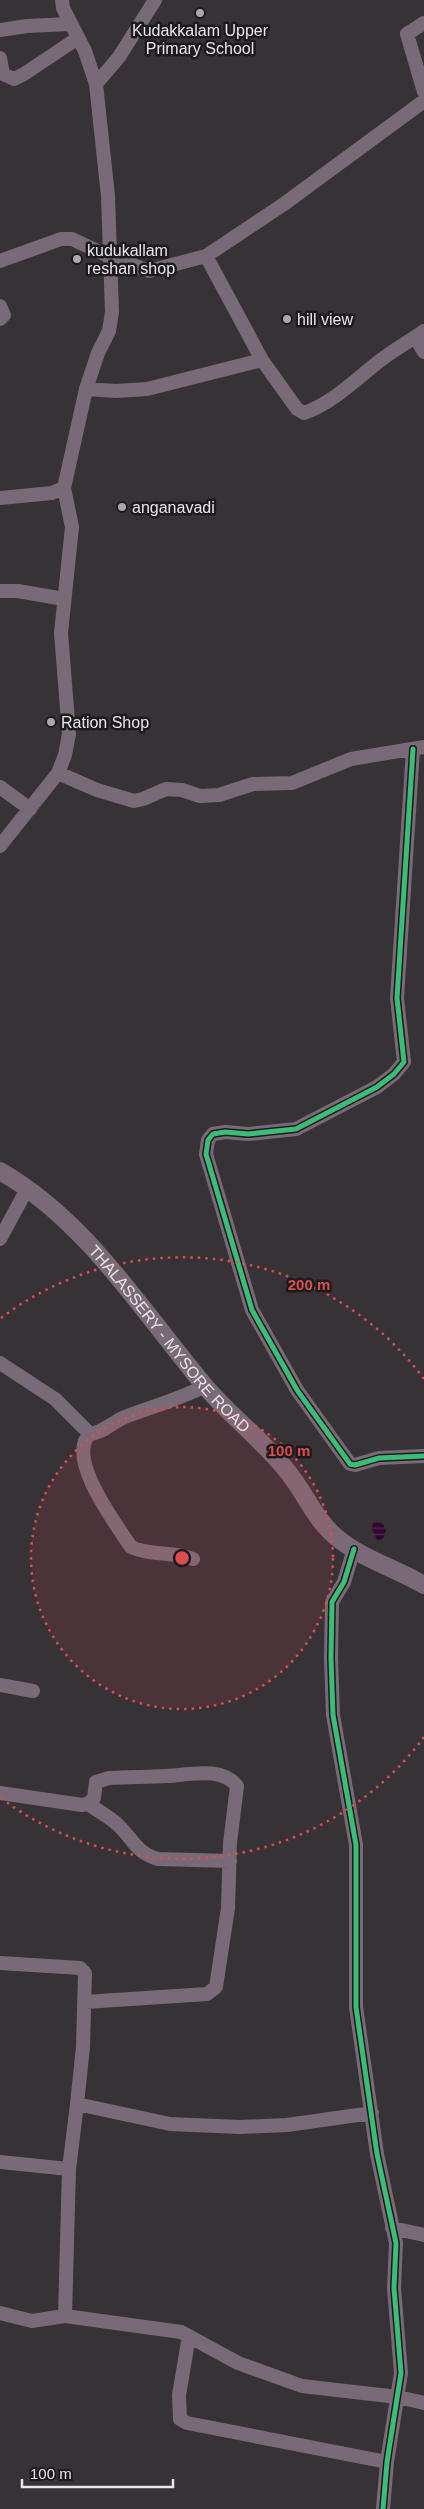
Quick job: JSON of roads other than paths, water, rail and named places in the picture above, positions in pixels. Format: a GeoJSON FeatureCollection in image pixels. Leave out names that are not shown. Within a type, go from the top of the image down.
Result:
{"type":"FeatureCollection","features":[{"type":"Feature","properties":{"kind":"main road","name":"THALASSERY - MYSORE ROAD"},"geometry":{"type":"LineString","coordinates":[[0,1171],[27,1189],[100,1254],[205,1386],[288,1472],[321,1523],[337,1538],[354,1549],[424,1585]]}},
{"type":"Feature","properties":{"kind":"street"},"geometry":{"type":"LineString","coordinates":[[0,846],[58,773],[65,755],[69,734],[61,633],[72,527],[64,488],[86,389],[98,353],[109,331],[112,312],[108,196],[96,84],[85,51],[62,8],[62,0]]}},
{"type":"Feature","properties":{"kind":"street"},"geometry":{"type":"LineString","coordinates":[[96,84],[119,58],[155,0]]}},
{"type":"Feature","properties":{"kind":"street"},"geometry":{"type":"LineString","coordinates":[[424,23],[407,34],[424,92]]}},
{"type":"Feature","properties":{"kind":"street"},"geometry":{"type":"LineString","coordinates":[[0,30],[26,26],[70,24]]}},
{"type":"Feature","properties":{"kind":"street"},"geometry":{"type":"LineString","coordinates":[[0,58],[3,74],[14,78],[24,74],[78,38]]}},
{"type":"Feature","properties":{"kind":"street"},"geometry":{"type":"LineString","coordinates":[[0,261],[61,239],[72,239],[149,271],[206,256],[284,204],[424,101]]}},
{"type":"Feature","properties":{"kind":"street"},"geometry":{"type":"LineString","coordinates":[[206,256],[262,360],[297,409],[304,413],[314,410],[420,334],[424,352]]}},
{"type":"Feature","properties":{"kind":"street"},"geometry":{"type":"LineString","coordinates":[[0,306],[4,315],[0,319]]}},
{"type":"Feature","properties":{"kind":"street"},"geometry":{"type":"LineString","coordinates":[[86,389],[116,391],[147,389],[262,360]]}},
{"type":"Feature","properties":{"kind":"street"},"geometry":{"type":"LineString","coordinates":[[0,498],[52,493],[64,488]]}},
{"type":"Feature","properties":{"kind":"street"},"geometry":{"type":"LineString","coordinates":[[0,591],[18,591],[64,599]]}},
{"type":"Feature","properties":{"kind":"street"},"geometry":{"type":"LineString","coordinates":[[58,773],[97,790],[134,801],[166,789],[182,790],[200,796],[219,795],[253,784],[292,783],[351,759],[418,748],[397,998],[404,1062],[394,1074],[377,1087],[296,1129],[248,1134],[225,1132],[213,1134],[208,1140],[206,1154],[252,1310],[297,1390],[340,1452],[350,1464],[355,1465],[379,1458],[424,1456]]}},
{"type":"Feature","properties":{"kind":"street"},"geometry":{"type":"LineString","coordinates":[[0,787],[30,809]]}},
{"type":"Feature","properties":{"kind":"street"},"geometry":{"type":"LineString","coordinates":[[0,1239],[27,1189]]}},
{"type":"Feature","properties":{"kind":"street"},"geometry":{"type":"LineString","coordinates":[[0,1364],[55,1400],[90,1434]]}},
{"type":"Feature","properties":{"kind":"street"},"geometry":{"type":"LineString","coordinates":[[193,1559],[180,1554],[142,1552],[131,1547],[90,1479],[81,1449],[84,1439],[90,1434],[102,1430],[122,1418],[189,1394],[205,1386]]}},
{"type":"Feature","properties":{"kind":"street"},"geometry":{"type":"LineString","coordinates":[[354,1549],[344,1582],[332,1602],[330,1658],[333,1715],[356,1845],[356,2007],[383,2190],[396,2243],[394,2288],[400,2348],[398,2397],[387,2462],[383,2509]]}},
{"type":"Feature","properties":{"kind":"street"},"geometry":{"type":"LineString","coordinates":[[0,1685],[33,1691]]}},
{"type":"Feature","properties":{"kind":"street"},"geometry":{"type":"LineString","coordinates":[[85,2002],[207,1994],[216,1987],[228,1908],[237,1786],[232,1779],[218,1775],[193,1773],[109,1778],[96,1782],[94,1798],[88,1804]]}},
{"type":"Feature","properties":{"kind":"street"},"geometry":{"type":"LineString","coordinates":[[0,1793],[54,1802],[88,1804],[118,1825],[138,1850],[146,1855],[158,1858],[230,1862]]}},
{"type":"Feature","properties":{"kind":"street"},"geometry":{"type":"LineString","coordinates":[[0,1963],[80,1968],[85,1973],[85,2002],[77,2104],[69,2169],[65,2316]]}},
{"type":"Feature","properties":{"kind":"street"},"geometry":{"type":"LineString","coordinates":[[77,2104],[170,2124],[220,2127],[287,2125],[372,2113]]}},
{"type":"Feature","properties":{"kind":"street"},"geometry":{"type":"LineString","coordinates":[[0,2162],[69,2169]]}},
{"type":"Feature","properties":{"kind":"street"},"geometry":{"type":"LineString","coordinates":[[392,2228],[424,2235]]}},
{"type":"Feature","properties":{"kind":"street"},"geometry":{"type":"LineString","coordinates":[[0,2313],[32,2321],[65,2316],[182,2332],[238,2364],[302,2386],[398,2397],[424,2403]]}},
{"type":"Feature","properties":{"kind":"street"},"geometry":{"type":"LineString","coordinates":[[189,2336],[179,2395],[180,2418],[188,2423],[247,2436],[387,2462]]}},
{"type":"Feature","properties":{"kind":"place","name":"Kudakkalam Upper Primary School"},"geometry":{"type":"Point","coordinates":[200,13]}},
{"type":"Feature","properties":{"kind":"place","name":"kudukallam reshan shop"},"geometry":{"type":"Point","coordinates":[77,259]}},
{"type":"Feature","properties":{"kind":"place","name":"hill view"},"geometry":{"type":"Point","coordinates":[287,319]}},
{"type":"Feature","properties":{"kind":"place","name":"anganavadi"},"geometry":{"type":"Point","coordinates":[122,507]}},
{"type":"Feature","properties":{"kind":"place","name":"Ration Shop"},"geometry":{"type":"Point","coordinates":[51,722]}}]}
